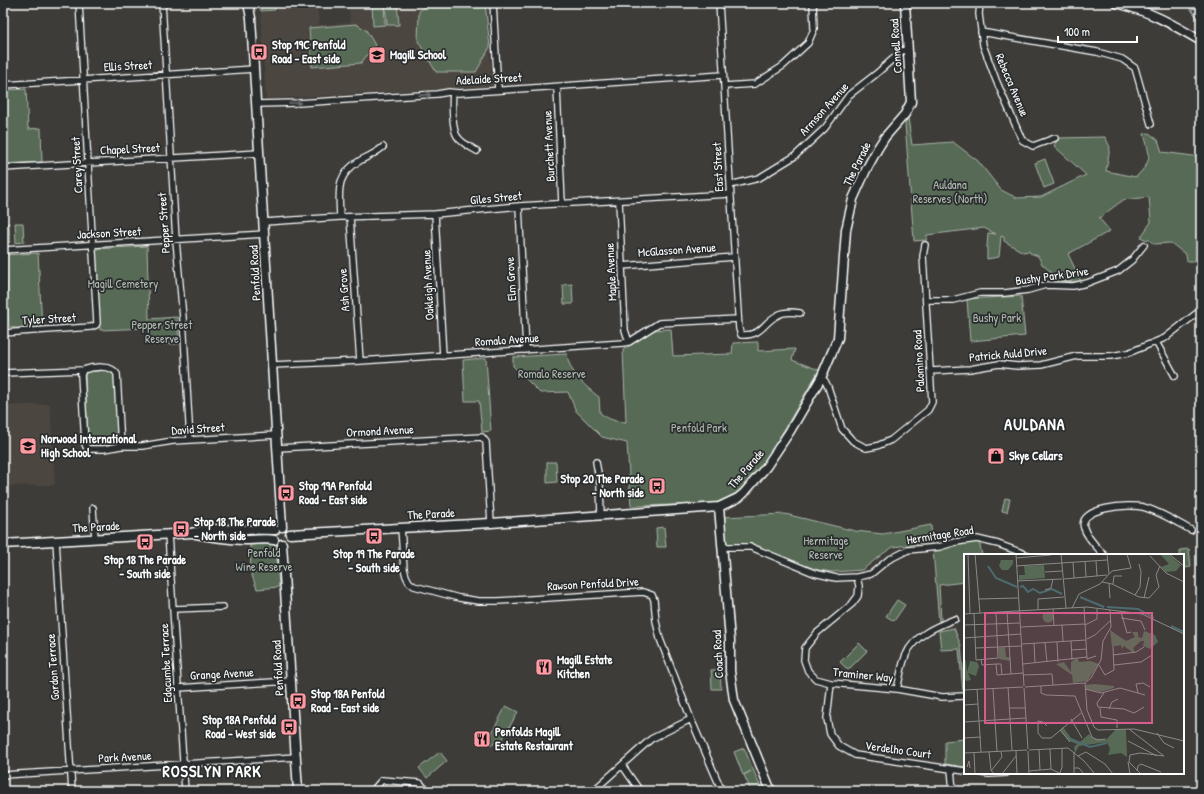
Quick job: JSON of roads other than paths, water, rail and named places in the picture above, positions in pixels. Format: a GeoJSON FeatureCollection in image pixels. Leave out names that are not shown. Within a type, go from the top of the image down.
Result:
{"type":"FeatureCollection","features":[{"type":"Feature","properties":{"kind":"main road","name":"Penfold Road"},"geometry":{"type":"LineString","coordinates":[[248,3],[251,18]]}},
{"type":"Feature","properties":{"kind":"main road","name":"Penfold Road"},"geometry":{"type":"LineString","coordinates":[[252,3],[251,18],[277,448],[278,528]]}},
{"type":"Feature","properties":{"kind":"main road","name":"Connell Road"},"geometry":{"type":"LineString","coordinates":[[905,3],[911,88]]}},
{"type":"Feature","properties":{"kind":"main road"},"geometry":{"type":"LineString","coordinates":[[1116,3],[1150,13],[1201,41]]}},
{"type":"Feature","properties":{"kind":"main road","name":"The Parade"},"geometry":{"type":"LineString","coordinates":[[290,534],[719,508],[738,498],[766,467],[788,434],[821,378],[838,338],[846,230],[854,199],[866,170],[878,148],[909,107],[912,97],[911,88]]}},
{"type":"Feature","properties":{"kind":"main road","name":"Coach Road"},"geometry":{"type":"LineString","coordinates":[[719,508],[730,640],[730,671],[734,700],[771,791]]}},
{"type":"Feature","properties":{"kind":"main road"},"geometry":{"type":"LineString","coordinates":[[278,528],[287,529],[290,534],[287,541],[278,542],[273,535],[278,528]]}},
{"type":"Feature","properties":{"kind":"main road","name":"The Parade"},"geometry":{"type":"LineString","coordinates":[[3,544],[191,533],[211,529],[278,528]]}},
{"type":"Feature","properties":{"kind":"main road","name":"The Parade"},"geometry":{"type":"LineString","coordinates":[[191,533],[211,537],[249,540],[269,539],[278,542]]}},
{"type":"Feature","properties":{"kind":"main road","name":"Penfold Road"},"geometry":{"type":"LineString","coordinates":[[278,542],[291,681],[298,791]]}},
{"type":"Feature","properties":{"kind":"street","name":"Carey Street"},"geometry":{"type":"LineString","coordinates":[[79,3],[98,319],[96,325]]}},
{"type":"Feature","properties":{"kind":"street","name":"Pepper Street"},"geometry":{"type":"LineString","coordinates":[[162,3],[190,440]]}},
{"type":"Feature","properties":{"kind":"street"},"geometry":{"type":"LineString","coordinates":[[493,3],[498,90]]}},
{"type":"Feature","properties":{"kind":"street","name":"East Street"},"geometry":{"type":"LineString","coordinates":[[719,3],[739,329],[741,335],[750,335],[760,331],[779,314],[800,312]]}},
{"type":"Feature","properties":{"kind":"street"},"geometry":{"type":"LineString","coordinates":[[724,86],[755,84],[783,66],[808,43],[814,29],[813,3]]}},
{"type":"Feature","properties":{"kind":"street","name":"Rebecca Avenue"},"geometry":{"type":"LineString","coordinates":[[980,3],[979,14],[983,45],[996,80],[1022,140],[1033,146],[1055,138]]}},
{"type":"Feature","properties":{"kind":"street"},"geometry":{"type":"LineString","coordinates":[[981,32],[1097,52],[1122,60],[1135,68],[1151,124]]}},
{"type":"Feature","properties":{"kind":"street","name":"Armson Avenue"},"geometry":{"type":"LineString","coordinates":[[730,185],[759,178],[795,156],[825,128],[849,95],[902,51],[908,49]]}},
{"type":"Feature","properties":{"kind":"street","name":"Ellis Street"},"geometry":{"type":"LineString","coordinates":[[3,84],[254,69]]}},
{"type":"Feature","properties":{"kind":"street","name":"Adelaide Street"},"geometry":{"type":"LineString","coordinates":[[256,104],[298,103],[437,94],[444,92],[453,93],[557,87],[723,75]]}},
{"type":"Feature","properties":{"kind":"street","name":"Burchett Avenue"},"geometry":{"type":"LineString","coordinates":[[557,87],[562,204]]}},
{"type":"Feature","properties":{"kind":"street"},"geometry":{"type":"LineString","coordinates":[[453,93],[456,136],[477,151]]}},
{"type":"Feature","properties":{"kind":"street"},"geometry":{"type":"LineString","coordinates":[[340,217],[340,181],[345,172],[383,147]]}},
{"type":"Feature","properties":{"kind":"street","name":"Chapel Street"},"geometry":{"type":"LineString","coordinates":[[3,168],[259,153]]}},
{"type":"Feature","properties":{"kind":"street","name":"Giles Street"},"geometry":{"type":"LineString","coordinates":[[264,222],[340,217],[435,214],[519,206],[730,194]]}},
{"type":"Feature","properties":{"kind":"street","name":"Maple Avenue"},"geometry":{"type":"LineString","coordinates":[[619,201],[625,330],[629,342]]}},
{"type":"Feature","properties":{"kind":"street","name":"Elm Grove"},"geometry":{"type":"LineString","coordinates":[[519,206],[526,350]]}},
{"type":"Feature","properties":{"kind":"street","name":"Oakleigh Avenue"},"geometry":{"type":"LineString","coordinates":[[435,214],[443,356]]}},
{"type":"Feature","properties":{"kind":"street","name":"Ash Grove"},"geometry":{"type":"LineString","coordinates":[[350,217],[360,361]]}},
{"type":"Feature","properties":{"kind":"street","name":"Jackson Street"},"geometry":{"type":"LineString","coordinates":[[3,250],[264,234]]}},
{"type":"Feature","properties":{"kind":"street","name":"Palomino Road"},"geometry":{"type":"LineString","coordinates":[[821,378],[825,381],[828,387],[842,429],[853,441],[866,448],[877,446],[891,440],[928,410],[932,402],[923,256],[925,245]]}},
{"type":"Feature","properties":{"kind":"street","name":"Bushy Park Drive"},"geometry":{"type":"LineString","coordinates":[[926,300],[953,300],[980,293],[1005,293],[1028,290],[1046,285],[1073,286],[1087,283],[1118,271],[1132,260],[1144,245]]}},
{"type":"Feature","properties":{"kind":"street","name":"McGlasson Avenue"},"geometry":{"type":"LineString","coordinates":[[622,266],[734,257]]}},
{"type":"Feature","properties":{"kind":"street","name":"Patrick Auld Drive"},"geometry":{"type":"LineString","coordinates":[[931,371],[970,369],[999,364],[1017,366],[1040,365],[1077,356],[1111,356],[1128,353],[1165,338],[1201,310]]}},
{"type":"Feature","properties":{"kind":"street","name":"Romalo Avenue"},"geometry":{"type":"LineString","coordinates":[[272,365],[443,356],[623,343],[629,342],[659,323],[738,319]]}},
{"type":"Feature","properties":{"kind":"street","name":"Tyler Street"},"geometry":{"type":"LineString","coordinates":[[3,333],[91,327],[96,325]]}},
{"type":"Feature","properties":{"kind":"street"},"geometry":{"type":"LineString","coordinates":[[1156,342],[1175,376]]}},
{"type":"Feature","properties":{"kind":"street"},"geometry":{"type":"LineString","coordinates":[[3,372],[110,368],[115,370],[117,374],[121,446]]}},
{"type":"Feature","properties":{"kind":"street","name":"David Street"},"geometry":{"type":"LineString","coordinates":[[82,370],[81,375],[85,444],[87,449],[142,446],[190,440],[276,435]]}},
{"type":"Feature","properties":{"kind":"street","name":"Ormond Avenue"},"geometry":{"type":"LineString","coordinates":[[277,448],[484,438],[486,442],[491,523]]}},
{"type":"Feature","properties":{"kind":"street"},"geometry":{"type":"LineString","coordinates":[[596,462],[600,484],[601,515]]}},
{"type":"Feature","properties":{"kind":"street"},"geometry":{"type":"LineString","coordinates":[[1103,554],[1088,536],[1083,527],[1084,518],[1088,514],[1098,510],[1124,506],[1143,507],[1190,530]]}},
{"type":"Feature","properties":{"kind":"street"},"geometry":{"type":"LineString","coordinates":[[93,508],[95,539]]}},
{"type":"Feature","properties":{"kind":"street","name":"Rawson Penfold Drive"},"geometry":{"type":"LineString","coordinates":[[401,528],[404,569],[406,576],[414,586],[440,593],[479,601],[643,592],[652,595],[660,639],[691,720],[722,791]]}},
{"type":"Feature","properties":{"kind":"street","name":"Edgcumbe Terrace"},"geometry":{"type":"LineString","coordinates":[[168,534],[185,791]]}},
{"type":"Feature","properties":{"kind":"street","name":"Hermitage Road"},"geometry":{"type":"LineString","coordinates":[[723,547],[751,546],[814,574],[836,578],[857,577],[871,574],[888,560],[908,550],[939,547],[956,542],[976,539],[998,544],[1025,554]]}},
{"type":"Feature","properties":{"kind":"street","name":"Gordon Terrace"},"geometry":{"type":"LineString","coordinates":[[56,541],[72,791]]}},
{"type":"Feature","properties":{"kind":"street","name":"Traminer Way"},"geometry":{"type":"LineString","coordinates":[[857,577],[859,586],[858,596],[852,604],[818,633],[806,648],[804,660],[808,671],[816,679],[831,684],[897,689],[942,697],[964,696]]}},
{"type":"Feature","properties":{"kind":"street"},"geometry":{"type":"LineString","coordinates":[[174,609],[223,607]]}},
{"type":"Feature","properties":{"kind":"street"},"geometry":{"type":"LineString","coordinates":[[897,689],[906,654],[914,643],[931,629],[955,619]]}},
{"type":"Feature","properties":{"kind":"street","name":"Grange Avenue"},"geometry":{"type":"LineString","coordinates":[[178,688],[291,681]]}},
{"type":"Feature","properties":{"kind":"street","name":"Verdelho Court"},"geometry":{"type":"LineString","coordinates":[[831,684],[827,719],[830,734],[839,746],[855,755],[964,771]]}},
{"type":"Feature","properties":{"kind":"street"},"geometry":{"type":"LineString","coordinates":[[593,791],[651,739],[691,720]]}},
{"type":"Feature","properties":{"kind":"street","name":"Park Avenue"},"geometry":{"type":"LineString","coordinates":[[3,775],[296,757]]}},
{"type":"Feature","properties":{"kind":"street"},"geometry":{"type":"LineString","coordinates":[[622,765],[640,791]]}},
{"type":"Feature","properties":{"kind":"street"},"geometry":{"type":"LineString","coordinates":[[952,769],[953,791]]}},
{"type":"Feature","properties":{"kind":"street"},"geometry":{"type":"LineString","coordinates":[[375,791],[375,788],[382,780],[420,783],[427,791]]}},
{"type":"Feature","properties":{"kind":"waterway"},"geometry":{"type":"LineString","coordinates":[[1183,3],[1191,9],[1201,22]]}},
{"type":"Feature","properties":{"kind":"place","name":"Stop 19C Penfold Road - East side"},"geometry":{"type":"Point","coordinates":[259,52]}},
{"type":"Feature","properties":{"kind":"place","name":"Magill School"},"geometry":{"type":"Point","coordinates":[377,55]}},
{"type":"Feature","properties":{"kind":"place","name":"Norwood International High School"},"geometry":{"type":"Point","coordinates":[28,446]}},
{"type":"Feature","properties":{"kind":"place","name":"Skye Cellars"},"geometry":{"type":"Point","coordinates":[996,456]}},
{"type":"Feature","properties":{"kind":"place","name":"Stop 20 The Parade - North side"},"geometry":{"type":"Point","coordinates":[657,486]}},
{"type":"Feature","properties":{"kind":"place","name":"Stop 19A Penfold Road - East side"},"geometry":{"type":"Point","coordinates":[286,493]}},
{"type":"Feature","properties":{"kind":"place","name":"Stop 18 The Parade - North side"},"geometry":{"type":"Point","coordinates":[181,529]}},
{"type":"Feature","properties":{"kind":"place","name":"Stop 19 The Parade - South side"},"geometry":{"type":"Point","coordinates":[374,536]}},
{"type":"Feature","properties":{"kind":"place","name":"Stop 18 The Parade - South side"},"geometry":{"type":"Point","coordinates":[145,542]}},
{"type":"Feature","properties":{"kind":"place","name":"Magill Estate Kitchen"},"geometry":{"type":"Point","coordinates":[544,667]}},
{"type":"Feature","properties":{"kind":"place","name":"Stop 18A Penfold Road - East side"},"geometry":{"type":"Point","coordinates":[298,701]}},
{"type":"Feature","properties":{"kind":"place","name":"Stop 18A Penfold Road - West side"},"geometry":{"type":"Point","coordinates":[289,727]}},
{"type":"Feature","properties":{"kind":"place","name":"Penfolds Magill Estate Restaurant"},"geometry":{"type":"Point","coordinates":[482,739]}},
{"type":"Feature","properties":{"kind":"district","name":"AULDANA"},"geometry":{"type":"Point","coordinates":[1035,424]}},
{"type":"Feature","properties":{"kind":"district","name":"ROSSLYN PARK"},"geometry":{"type":"Point","coordinates":[212,771]}},
{"type":"Feature","properties":{"kind":"park label","name":"Auldana Reserves (North)"},"geometry":{"type":"Point","coordinates":[950,192]}},
{"type":"Feature","properties":{"kind":"park label","name":"Magill Cemetery"},"geometry":{"type":"Point","coordinates":[123,284]}},
{"type":"Feature","properties":{"kind":"park label","name":"Bushy Park"},"geometry":{"type":"Point","coordinates":[997,318]}},
{"type":"Feature","properties":{"kind":"park label","name":"Pepper Street Reserve"},"geometry":{"type":"Point","coordinates":[162,332]}},
{"type":"Feature","properties":{"kind":"park label","name":"Romalo Reserve"},"geometry":{"type":"Point","coordinates":[552,374]}},
{"type":"Feature","properties":{"kind":"park label","name":"Penfold Park"},"geometry":{"type":"Point","coordinates":[699,428]}},
{"type":"Feature","properties":{"kind":"park label","name":"Hermitage Reserve"},"geometry":{"type":"Point","coordinates":[826,548]}},
{"type":"Feature","properties":{"kind":"park label","name":"Penfold Wine Reserve"},"geometry":{"type":"Point","coordinates":[264,560]}}]}
